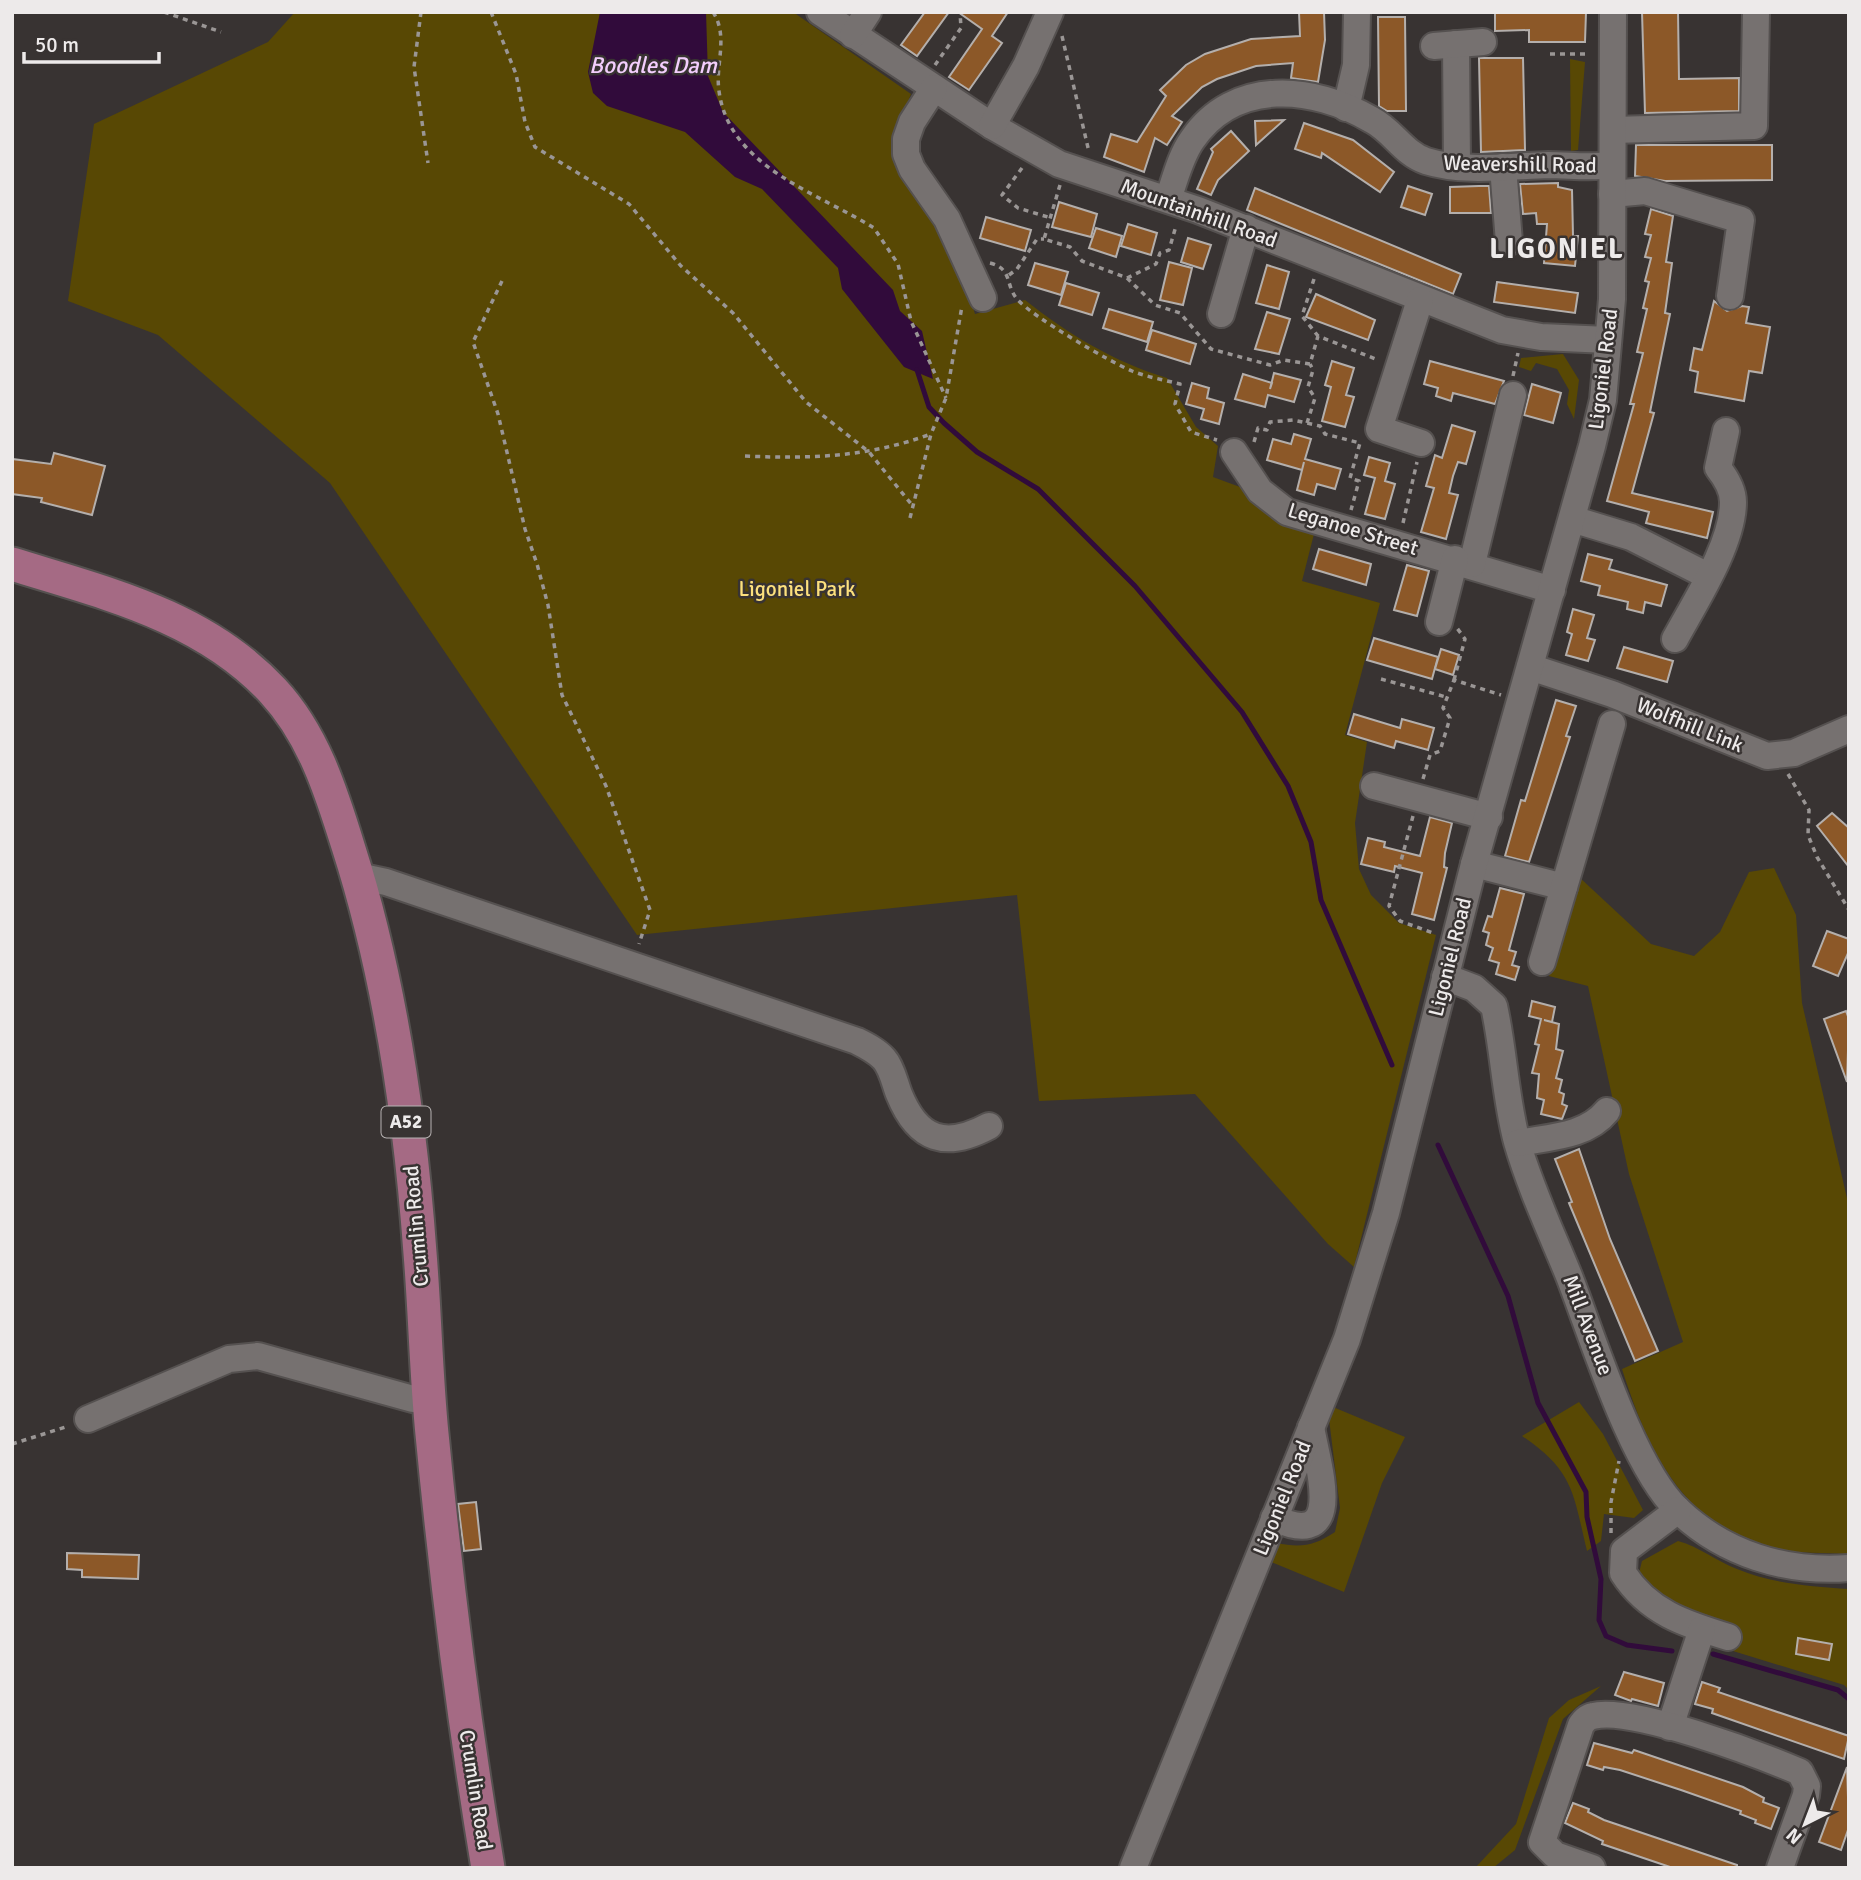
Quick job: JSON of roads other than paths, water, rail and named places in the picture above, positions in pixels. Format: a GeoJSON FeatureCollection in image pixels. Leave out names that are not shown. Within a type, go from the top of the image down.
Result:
{"type":"FeatureCollection","features":[{"type":"Feature","properties":{"kind":"main road","name":"Crumlin Road"},"geometry":{"type":"LineString","coordinates":[[12,564],[106,591],[157,611],[246,665],[275,692],[305,732],[333,798],[380,954],[393,1026],[420,1250],[428,1396],[467,1739],[488,1868]]}},
{"type":"Feature","properties":{"kind":"street","name":"Mountainhill Road"},"geometry":{"type":"LineString","coordinates":[[820,12],[1033,152],[1081,165],[1246,228],[1419,300],[1523,335],[1608,340]]}},
{"type":"Feature","properties":{"kind":"street"},"geometry":{"type":"LineString","coordinates":[[853,34],[868,12]]}},
{"type":"Feature","properties":{"kind":"street"},"geometry":{"type":"LineString","coordinates":[[1346,108],[1356,65],[1357,12]]}},
{"type":"Feature","properties":{"kind":"street","name":"Ligoniel Road"},"geometry":{"type":"LineString","coordinates":[[1133,1868],[1347,1339],[1386,1213],[1474,864],[1603,400],[1612,299],[1613,12]]}},
{"type":"Feature","properties":{"kind":"street"},"geometry":{"type":"LineString","coordinates":[[1613,130],[1754,126],[1756,12]]}},
{"type":"Feature","properties":{"kind":"street"},"geometry":{"type":"LineString","coordinates":[[992,126],[1026,66],[1056,22]]}},
{"type":"Feature","properties":{"kind":"street"},"geometry":{"type":"LineString","coordinates":[[1457,166],[1445,45],[1483,42]]}},
{"type":"Feature","properties":{"kind":"street"},"geometry":{"type":"LineString","coordinates":[[929,85],[906,139],[906,155],[912,169],[947,219],[981,280]]}},
{"type":"Feature","properties":{"kind":"street","name":"Weavershill Road"},"geometry":{"type":"LineString","coordinates":[[1168,199],[1190,142],[1204,123],[1230,104],[1262,93],[1281,92],[1346,108],[1374,120],[1408,152],[1424,160],[1457,166],[1503,167],[1551,165],[1573,168],[1611,164]]}},
{"type":"Feature","properties":{"kind":"street"},"geometry":{"type":"LineString","coordinates":[[1503,167],[1509,242]]}},
{"type":"Feature","properties":{"kind":"street"},"geometry":{"type":"LineString","coordinates":[[1612,194],[1645,191],[1741,220],[1730,296]]}},
{"type":"Feature","properties":{"kind":"street"},"geometry":{"type":"LineString","coordinates":[[1221,314],[1246,228]]}},
{"type":"Feature","properties":{"kind":"street"},"geometry":{"type":"LineString","coordinates":[[1419,300],[1379,429],[1421,443]]}},
{"type":"Feature","properties":{"kind":"street"},"geometry":{"type":"LineString","coordinates":[[1439,622],[1507,462],[1513,395]]}},
{"type":"Feature","properties":{"kind":"street"},"geometry":{"type":"LineString","coordinates":[[1675,639],[1708,576],[1732,512],[1731,488],[1718,468],[1727,431]]}},
{"type":"Feature","properties":{"kind":"street","name":"Leganoe Street"},"geometry":{"type":"LineString","coordinates":[[1234,452],[1260,491],[1272,503],[1287,512],[1552,590]]}},
{"type":"Feature","properties":{"kind":"street"},"geometry":{"type":"LineString","coordinates":[[1572,519],[1631,537],[1708,576]]}},
{"type":"Feature","properties":{"kind":"street","name":"Wolfhill Link"},"geometry":{"type":"LineString","coordinates":[[1530,667],[1612,694],[1755,752],[1779,756],[1794,753],[1849,729]]}},
{"type":"Feature","properties":{"kind":"street"},"geometry":{"type":"LineString","coordinates":[[1542,962],[1612,724]]}},
{"type":"Feature","properties":{"kind":"street"},"geometry":{"type":"LineString","coordinates":[[1374,786],[1489,817]]}},
{"type":"Feature","properties":{"kind":"street"},"geometry":{"type":"LineString","coordinates":[[1474,864],[1564,887]]}},
{"type":"Feature","properties":{"kind":"street"},"geometry":{"type":"LineString","coordinates":[[358,876],[386,882],[858,1041],[874,1049],[886,1061],[914,1124],[931,1136],[948,1140],[966,1138],[989,1126]]}},
{"type":"Feature","properties":{"kind":"street","name":"Mill Avenue"},"geometry":{"type":"LineString","coordinates":[[1445,977],[1474,988],[1494,1006],[1518,1143],[1645,1464],[1678,1510],[1734,1549],[1753,1558],[1794,1567],[1849,1568]]}},
{"type":"Feature","properties":{"kind":"street"},"geometry":{"type":"LineString","coordinates":[[1518,1143],[1584,1130],[1600,1120],[1607,1111]]}},
{"type":"Feature","properties":{"kind":"street"},"geometry":{"type":"LineString","coordinates":[[88,1419],[229,1359],[258,1356],[413,1399],[428,1396]]}},
{"type":"Feature","properties":{"kind":"street"},"geometry":{"type":"LineString","coordinates":[[1274,1518],[1302,1528],[1310,1527],[1321,1513],[1322,1492],[1311,1427]]}},
{"type":"Feature","properties":{"kind":"street"},"geometry":{"type":"LineString","coordinates":[[1678,1510],[1624,1552],[1623,1573],[1639,1595],[1657,1610],[1728,1637]]}},
{"type":"Feature","properties":{"kind":"street"},"geometry":{"type":"LineString","coordinates":[[1670,1727],[1702,1629]]}},
{"type":"Feature","properties":{"kind":"street"},"geometry":{"type":"LineString","coordinates":[[1592,1868],[1555,1855],[1542,1842],[1581,1725],[1591,1716],[1602,1715],[1625,1716],[1670,1727],[1800,1772],[1807,1786],[1806,1795],[1780,1868]]}},
{"type":"Feature","properties":{"kind":"water","name":"Boodles Dam"},"geometry":{"type":"Polygon","coordinates":[[[600,12],[706,12],[708,76],[723,112],[893,290],[900,311],[922,331],[933,379],[904,367],[842,289],[838,268],[762,189],[735,177],[685,132],[607,106],[593,93],[588,72],[600,12]]]}},
{"type":"Feature","properties":{"kind":"waterway"},"geometry":{"type":"LineString","coordinates":[[917,370],[929,407],[944,423],[977,452],[1038,489],[1135,586],[1242,712],[1288,786],[1311,842],[1321,900],[1392,1065]]}},
{"type":"Feature","properties":{"kind":"waterway"},"geometry":{"type":"LineString","coordinates":[[1438,1145],[1508,1296],[1538,1403],[1586,1492],[1587,1517],[1601,1579],[1599,1620],[1606,1636],[1627,1645],[1672,1651]]}},
{"type":"Feature","properties":{"kind":"waterway"},"geometry":{"type":"LineString","coordinates":[[1713,1654],[1838,1690],[1849,1699]]}},
{"type":"Feature","properties":{"kind":"district","name":"LIGONIEL"},"geometry":{"type":"Point","coordinates":[1557,249]}},
{"type":"Feature","properties":{"kind":"park label","name":"Ligoniel Park"},"geometry":{"type":"Point","coordinates":[797,589]}}]}
